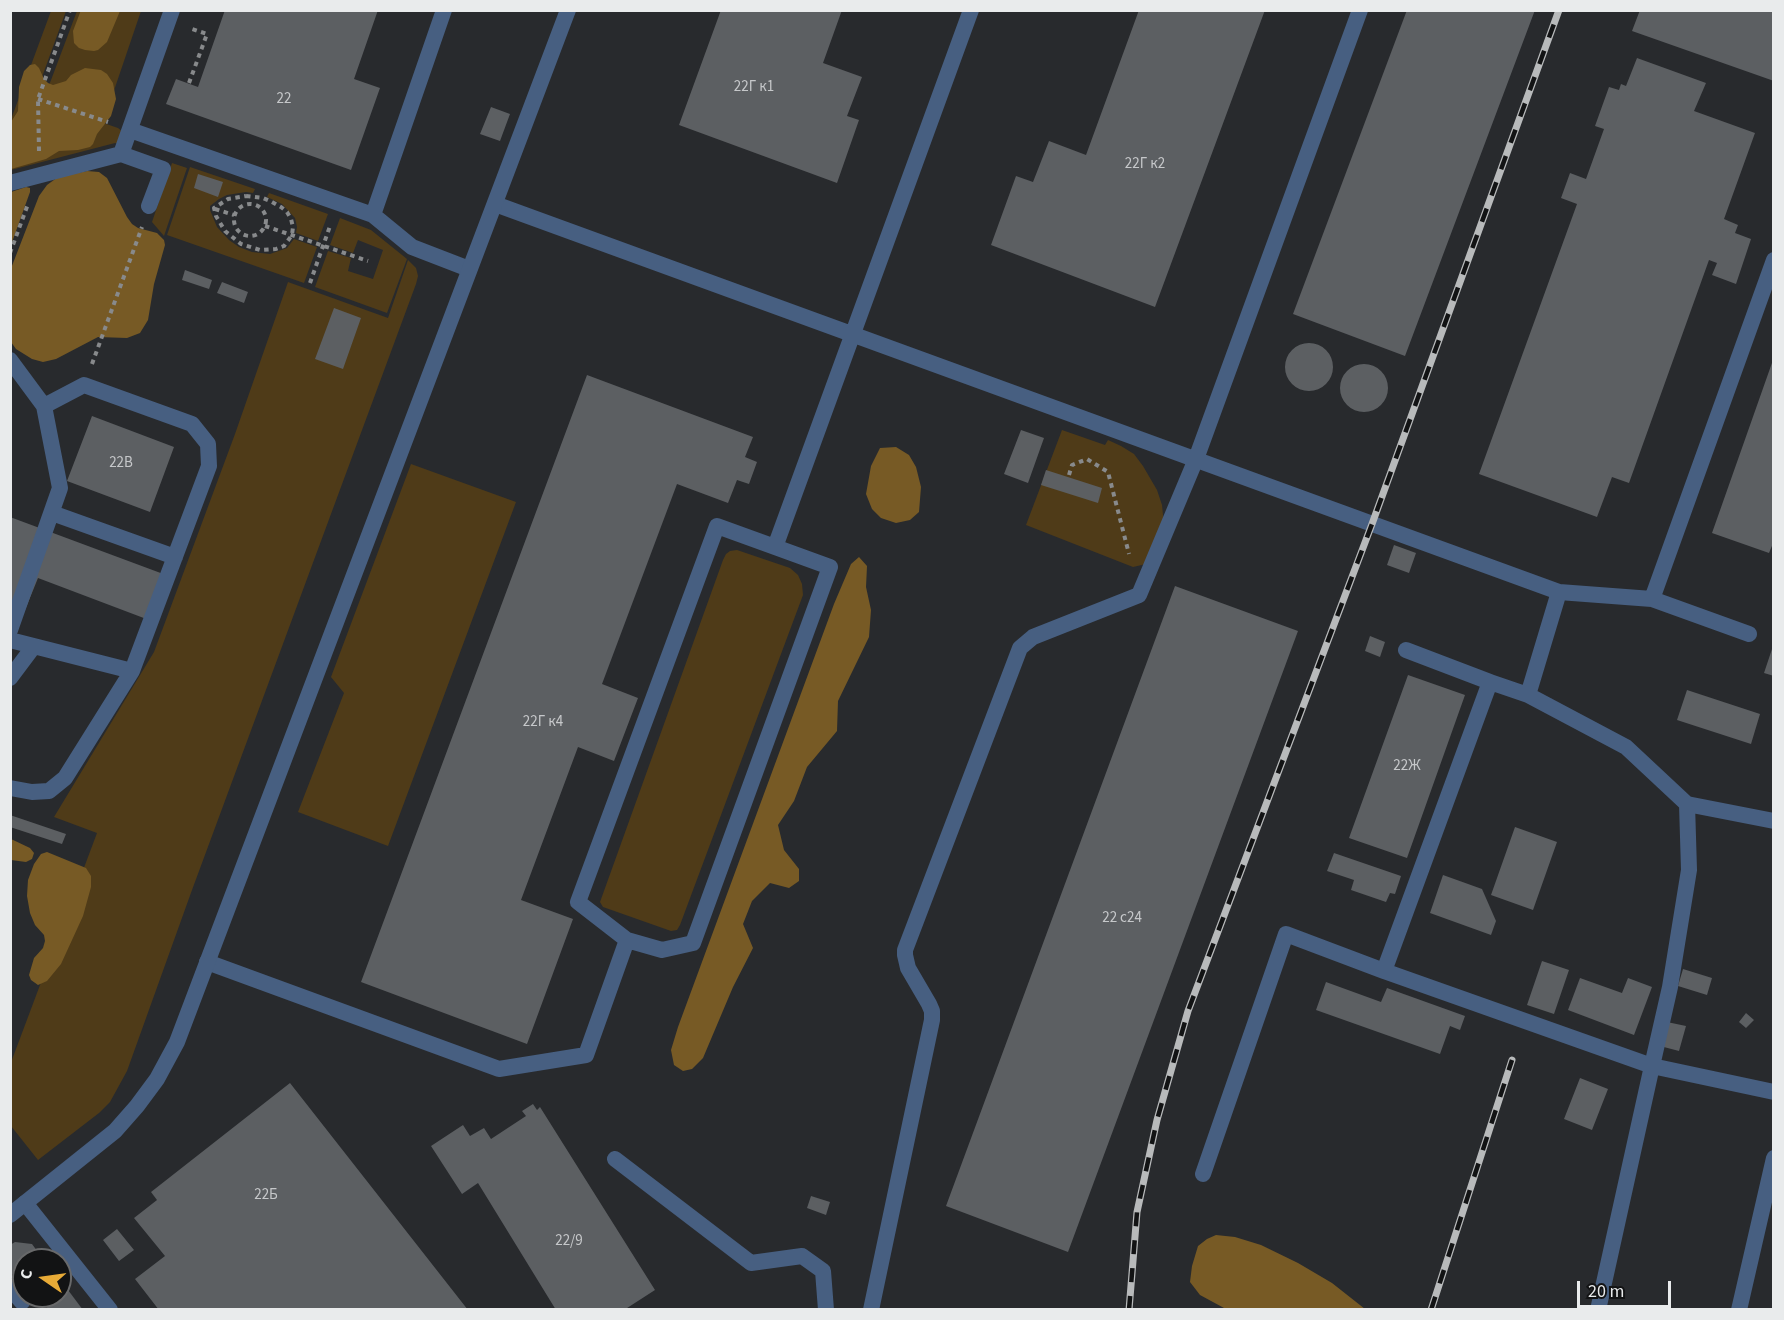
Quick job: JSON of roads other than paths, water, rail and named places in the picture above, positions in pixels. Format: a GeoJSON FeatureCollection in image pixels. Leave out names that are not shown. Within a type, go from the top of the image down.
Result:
{"type":"FeatureCollection","features":[{"type":"Feature","properties":{"kind":"street"},"geometry":{"type":"LineString","coordinates":[[121,154],[172,10]]}},
{"type":"Feature","properties":{"kind":"street"},"geometry":{"type":"LineString","coordinates":[[373,215],[444,10]]}},
{"type":"Feature","properties":{"kind":"street"},"geometry":{"type":"LineString","coordinates":[[10,1215],[115,1131],[157,1079],[177,1042],[568,10]]}},
{"type":"Feature","properties":{"kind":"street"},"geometry":{"type":"LineString","coordinates":[[775,547],[971,10]]}},
{"type":"Feature","properties":{"kind":"street"},"geometry":{"type":"LineString","coordinates":[[871,1310],[933,1020],[929,1004],[905,961],[905,950],[1020,648],[1033,637],[1139,595],[1196,459],[1360,10]]}},
{"type":"Feature","properties":{"kind":"street"},"geometry":{"type":"LineString","coordinates":[[130,130],[373,215],[412,247],[469,269]]}},
{"type":"Feature","properties":{"kind":"street"},"geometry":{"type":"LineString","coordinates":[[10,183],[121,154],[163,169],[149,206]]}},
{"type":"Feature","properties":{"kind":"street"},"geometry":{"type":"LineString","coordinates":[[495,204],[1559,592],[1652,599],[1749,634]]}},
{"type":"Feature","properties":{"kind":"street"},"geometry":{"type":"LineString","coordinates":[[1652,599],[1773,260]]}},
{"type":"Feature","properties":{"kind":"street"},"geometry":{"type":"LineString","coordinates":[[10,360],[44,406],[60,488],[10,630]]}},
{"type":"Feature","properties":{"kind":"street"},"geometry":{"type":"LineString","coordinates":[[10,788],[32,792],[49,791],[64,778],[132,671],[208,466],[208,444],[192,424],[84,385],[44,406]]}},
{"type":"Feature","properties":{"kind":"street"},"geometry":{"type":"LineString","coordinates":[[52,513],[175,557]]}},
{"type":"Feature","properties":{"kind":"street"},"geometry":{"type":"LineString","coordinates":[[717,526],[775,547],[830,567],[693,943],[662,950],[627,940],[578,902],[717,526]]}},
{"type":"Feature","properties":{"kind":"street"},"geometry":{"type":"LineString","coordinates":[[1528,695],[1559,592]]}},
{"type":"Feature","properties":{"kind":"street"},"geometry":{"type":"LineString","coordinates":[[10,640],[132,671]]}},
{"type":"Feature","properties":{"kind":"street"},"geometry":{"type":"LineString","coordinates":[[10,678],[34,646]]}},
{"type":"Feature","properties":{"kind":"street"},"geometry":{"type":"LineString","coordinates":[[1406,650],[1528,695],[1626,747],[1687,804],[1773,821]]}},
{"type":"Feature","properties":{"kind":"street"},"geometry":{"type":"LineString","coordinates":[[1384,971],[1490,682]]}},
{"type":"Feature","properties":{"kind":"street"},"geometry":{"type":"LineString","coordinates":[[1598,1310],[1670,987],[1689,870],[1687,804]]}},
{"type":"Feature","properties":{"kind":"street"},"geometry":{"type":"LineString","coordinates":[[1203,1174],[1286,934],[1652,1066],[1773,1092]]}},
{"type":"Feature","properties":{"kind":"street"},"geometry":{"type":"LineString","coordinates":[[207,962],[499,1069],[586,1055],[627,940]]}},
{"type":"Feature","properties":{"kind":"street"},"geometry":{"type":"LineString","coordinates":[[1739,1310],[1773,1158]]}},
{"type":"Feature","properties":{"kind":"street"},"geometry":{"type":"LineString","coordinates":[[615,1159],[752,1263],[802,1256],[823,1271],[826,1310]]}},
{"type":"Feature","properties":{"kind":"street"},"geometry":{"type":"LineString","coordinates":[[25,1203],[110,1310]]}},
{"type":"Feature","properties":{"kind":"railway"},"geometry":{"type":"LineString","coordinates":[[1129,1310],[1137,1212],[1157,1120],[1188,1011],[1372,524],[1559,10]]}},
{"type":"Feature","properties":{"kind":"railway"},"geometry":{"type":"LineString","coordinates":[[1431,1310],[1512,1060]]}}]}
